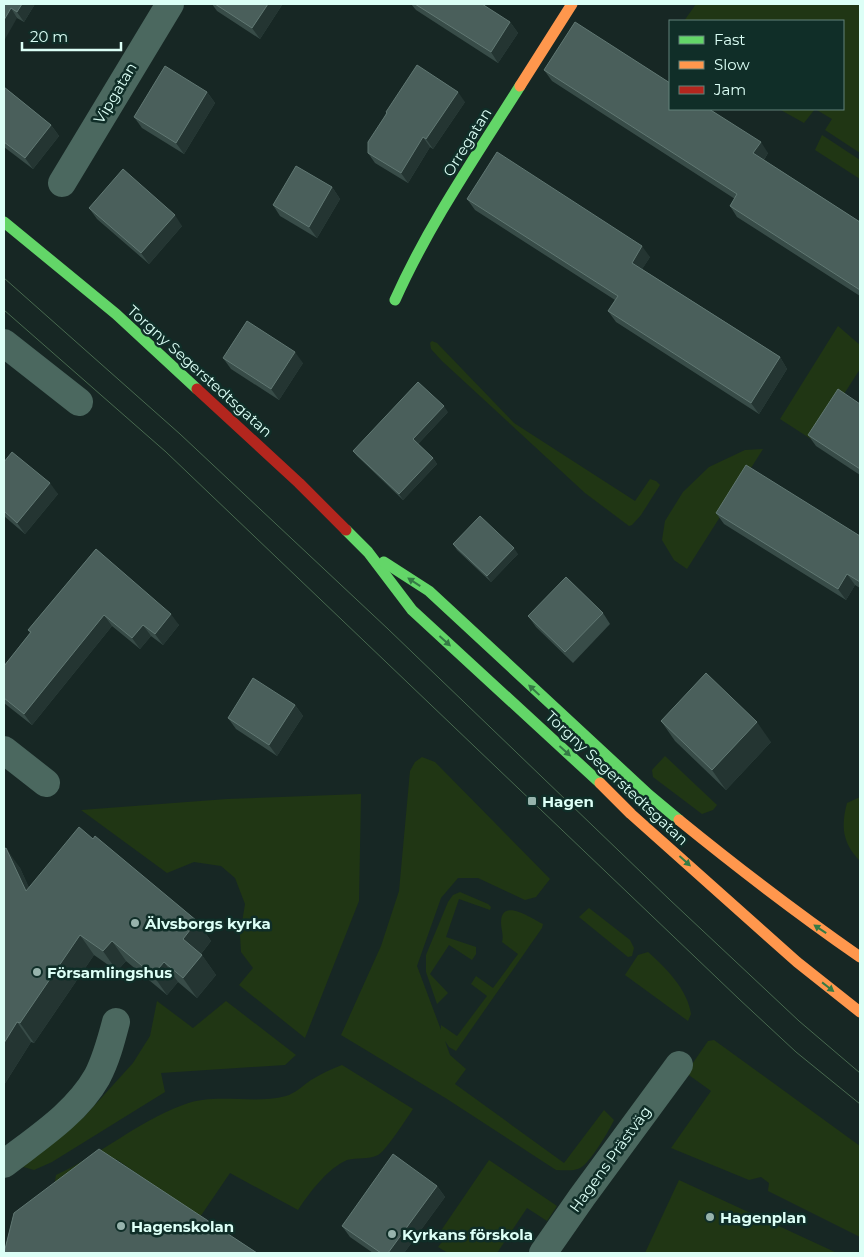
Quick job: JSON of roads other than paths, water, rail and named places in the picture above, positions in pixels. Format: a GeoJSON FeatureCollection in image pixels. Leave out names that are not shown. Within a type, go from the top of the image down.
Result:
{"type":"FeatureCollection","features":[{"type":"Feature","properties":{"kind":"street","name":"Vipgatan"},"geometry":{"type":"LineString","coordinates":[[62,183],[170,4]]}},
{"type":"Feature","properties":{"kind":"street","name":"Orregatan"},"geometry":{"type":"LineString","coordinates":[[395,300],[434,223],[572,4]]}},
{"type":"Feature","properties":{"kind":"street","name":"Torgny Segerstedtsgatan"},"geometry":{"type":"LineString","coordinates":[[4,222],[116,314],[299,482],[368,552],[412,610],[592,775],[631,814],[797,962],[860,1012]]}},
{"type":"Feature","properties":{"kind":"street"},"geometry":{"type":"LineString","coordinates":[[4,343],[79,402]]}},
{"type":"Feature","properties":{"kind":"street","name":"Torgny Segerstedtsgatan"},"geometry":{"type":"LineString","coordinates":[[368,552],[429,591],[649,796],[796,911],[860,956]]}},
{"type":"Feature","properties":{"kind":"street"},"geometry":{"type":"LineString","coordinates":[[4,750],[46,783]]}},
{"type":"Feature","properties":{"kind":"street"},"geometry":{"type":"LineString","coordinates":[[4,1164],[47,1131],[74,1107],[96,1078],[108,1051],[116,1022]]}},
{"type":"Feature","properties":{"kind":"street","name":"Hagens Prästväg"},"geometry":{"type":"LineString","coordinates":[[543,1253],[678,1065]]}},
{"type":"Feature","properties":{"kind":"tram line"},"geometry":{"type":"LineString","coordinates":[[4,278],[180,434],[388,629],[670,900],[799,1021],[860,1073]]}},
{"type":"Feature","properties":{"kind":"tram line"},"geometry":{"type":"LineString","coordinates":[[4,310],[166,452],[739,999],[796,1052],[860,1104]]}},
{"type":"Feature","properties":{"kind":"place","name":"Hagen"},"geometry":{"type":"Point","coordinates":[532,801]}},
{"type":"Feature","properties":{"kind":"place","name":"Älvsborgs kyrka"},"geometry":{"type":"Point","coordinates":[135,923]}},
{"type":"Feature","properties":{"kind":"place","name":"Församlingshus"},"geometry":{"type":"Point","coordinates":[37,972]}},
{"type":"Feature","properties":{"kind":"place","name":"Hagenplan"},"geometry":{"type":"Point","coordinates":[710,1217]}},
{"type":"Feature","properties":{"kind":"place","name":"Hagenskolan"},"geometry":{"type":"Point","coordinates":[121,1226]}},
{"type":"Feature","properties":{"kind":"place","name":"Kyrkans förskola"},"geometry":{"type":"Point","coordinates":[392,1234]}}]}
